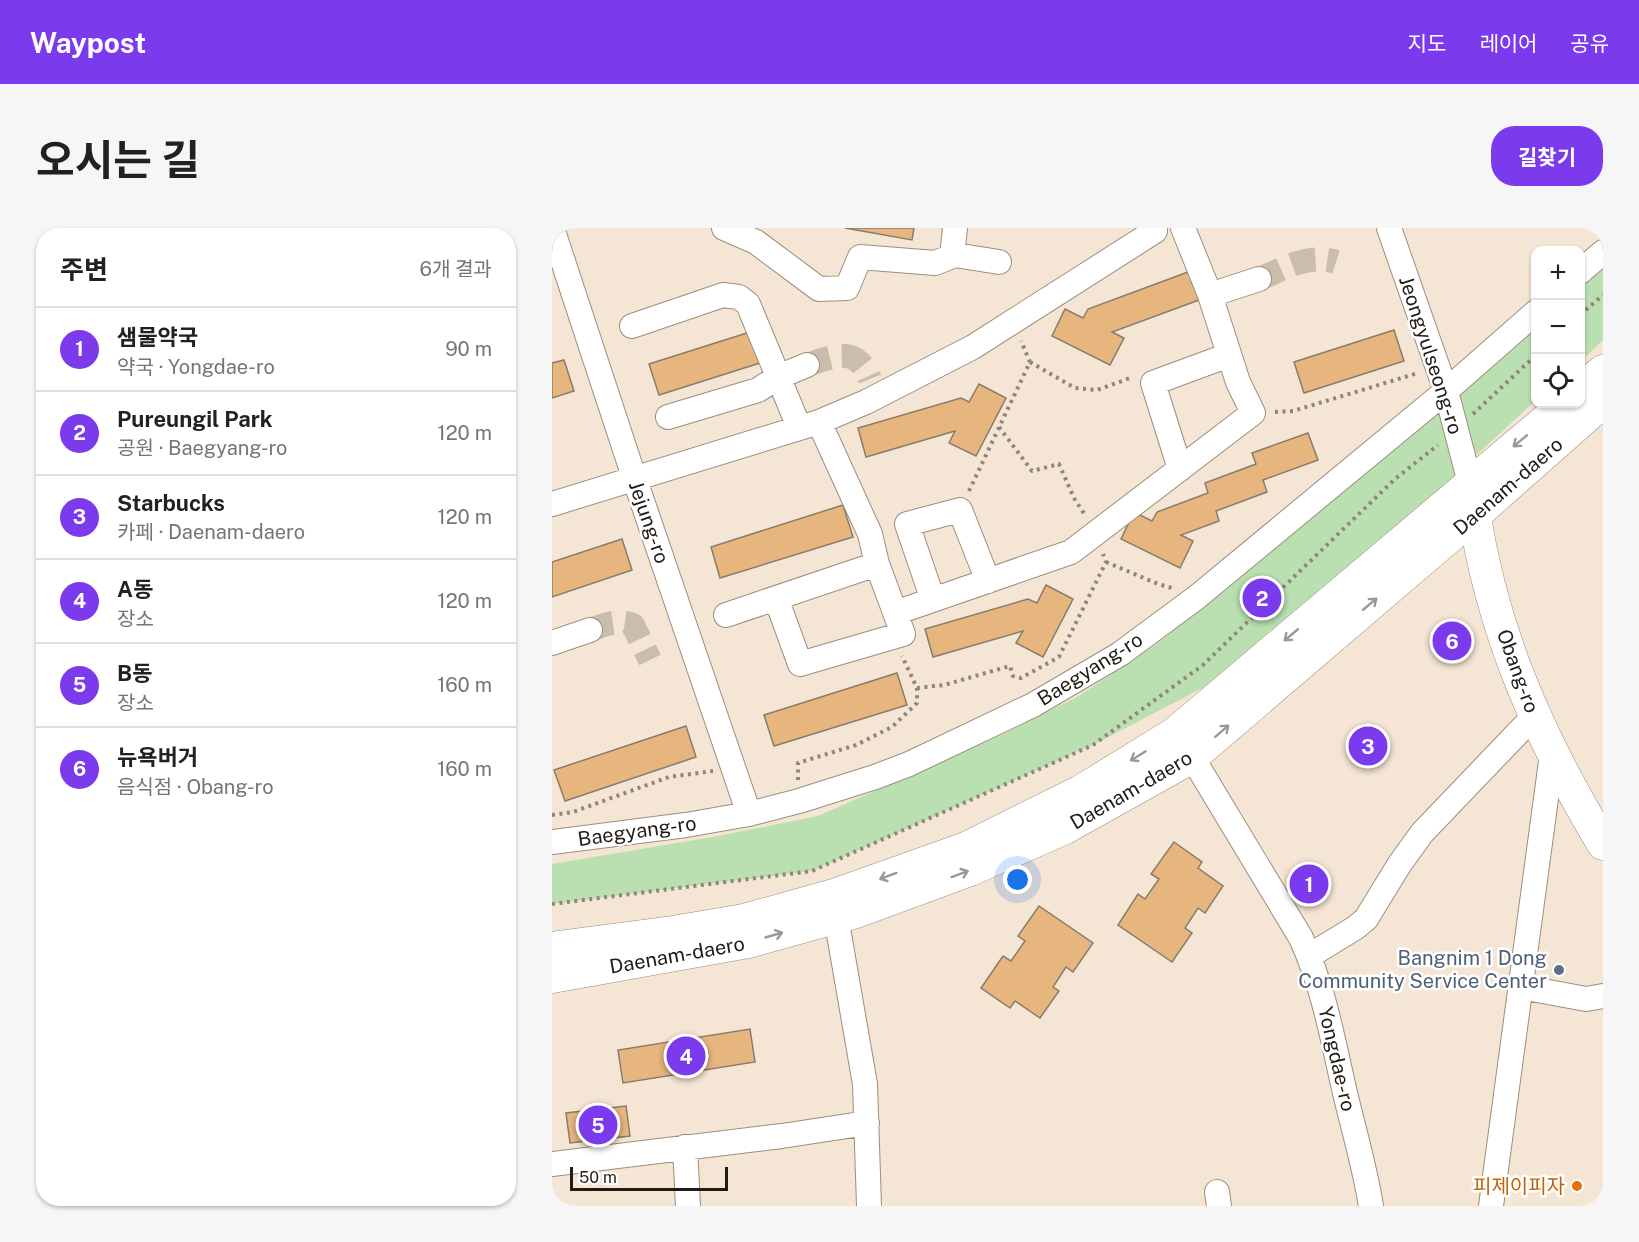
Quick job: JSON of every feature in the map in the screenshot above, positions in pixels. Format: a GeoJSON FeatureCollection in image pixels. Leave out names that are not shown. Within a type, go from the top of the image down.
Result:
{"type":"FeatureCollection","features":[{"type":"Feature","properties":{"kind":"main road","name":"Daenam-daero"},"geometry":{"type":"LineString","coordinates":[[552,948],[673,932],[835,906],[856,912],[970,870],[1055,833],[1183,745],[1475,515],[1596,382]]}},
{"type":"Feature","properties":{"kind":"main road","name":"Daenam-daero"},"geometry":{"type":"LineString","coordinates":[[1183,745],[1470,483],[1560,408]]}},
{"type":"Feature","properties":{"kind":"main road","name":"Obang-ro"},"geometry":{"type":"LineString","coordinates":[[1470,483],[1489,586],[1511,660],[1552,754],[1603,844]]}},
{"type":"Feature","properties":{"kind":"main road","name":"Daenam-daero"},"geometry":{"type":"LineString","coordinates":[[552,976],[748,942],[835,906]]}},
{"type":"Feature","properties":{"kind":"street","name":"Jejung-ro"},"geometry":{"type":"LineString","coordinates":[[552,228],[749,814]]}},
{"type":"Feature","properties":{"kind":"street"},"geometry":{"type":"LineString","coordinates":[[724,228],[756,242],[819,289],[847,288],[860,257],[935,263],[952,256],[999,262]]}},
{"type":"Feature","properties":{"kind":"street"},"geometry":{"type":"LineString","coordinates":[[952,256],[955,228]]}},
{"type":"Feature","properties":{"kind":"street"},"geometry":{"type":"LineString","coordinates":[[895,613],[1071,552],[1253,413],[1238,382],[1210,295],[1183,228]]}},
{"type":"Feature","properties":{"kind":"street","name":"Jeongyulseong-ro"},"geometry":{"type":"LineString","coordinates":[[1389,228],[1438,365],[1470,483]]}},
{"type":"Feature","properties":{"kind":"street"},"geometry":{"type":"LineString","coordinates":[[552,504],[809,424],[866,402],[973,347],[1158,229]]}},
{"type":"Feature","properties":{"kind":"street"},"geometry":{"type":"LineString","coordinates":[[1585,268],[1603,252]]}},
{"type":"Feature","properties":{"kind":"street"},"geometry":{"type":"LineString","coordinates":[[1210,295],[1259,279]]}},
{"type":"Feature","properties":{"kind":"street"},"geometry":{"type":"LineString","coordinates":[[632,326],[723,295],[739,297],[748,304],[778,376],[809,424],[870,534],[877,564],[903,634],[801,664],[777,598]]}},
{"type":"Feature","properties":{"kind":"street","name":"Baegyang-ro"},"geometry":{"type":"LineString","coordinates":[[552,842],[686,825],[749,814],[799,801],[909,764],[1033,705],[1120,654],[1197,597],[1446,391],[1531,316]]}},
{"type":"Feature","properties":{"kind":"street"},"geometry":{"type":"LineString","coordinates":[[1180,469],[1153,383],[1229,355]]}},
{"type":"Feature","properties":{"kind":"street"},"geometry":{"type":"LineString","coordinates":[[668,417],[758,390],[778,376],[807,365]]}},
{"type":"Feature","properties":{"kind":"street"},"geometry":{"type":"LineString","coordinates":[[933,600],[907,524],[960,510],[988,581]]}},
{"type":"Feature","properties":{"kind":"street"},"geometry":{"type":"LineString","coordinates":[[726,615],[877,564]]}},
{"type":"Feature","properties":{"kind":"street"},"geometry":{"type":"LineString","coordinates":[[552,643],[590,630]]}},
{"type":"Feature","properties":{"kind":"street"},"geometry":{"type":"LineString","coordinates":[[1309,956],[1366,920],[1399,866],[1422,834],[1534,716]]}},
{"type":"Feature","properties":{"kind":"street","name":"Yongdae-ro"},"geometry":{"type":"LineString","coordinates":[[1183,745],[1301,938],[1309,956],[1326,1010],[1361,1152],[1371,1206]]}},
{"type":"Feature","properties":{"kind":"street"},"geometry":{"type":"LineString","coordinates":[[1491,1206],[1552,754]]}},
{"type":"Feature","properties":{"kind":"street"},"geometry":{"type":"LineString","coordinates":[[835,906],[865,1084],[869,1206]]}},
{"type":"Feature","properties":{"kind":"street"},"geometry":{"type":"LineString","coordinates":[[1521,987],[1586,999],[1603,996]]}},
{"type":"Feature","properties":{"kind":"street"},"geometry":{"type":"LineString","coordinates":[[552,1164],[782,1136],[867,1123]]}},
{"type":"Feature","properties":{"kind":"street"},"geometry":{"type":"LineString","coordinates":[[685,1147],[688,1206]]}},
{"type":"Feature","properties":{"kind":"path"},"geometry":{"type":"LineString","coordinates":[[1585,311],[1603,295]]}},
{"type":"Feature","properties":{"kind":"path"},"geometry":{"type":"LineString","coordinates":[[1012,321],[1030,362],[1075,388],[1097,390],[1137,376],[1153,383]]}},
{"type":"Feature","properties":{"kind":"path"},"geometry":{"type":"LineString","coordinates":[[960,510],[1030,362]]}},
{"type":"Feature","properties":{"kind":"path"},"geometry":{"type":"LineString","coordinates":[[1253,413],[1293,411],[1397,378],[1410,376],[1438,365]]}},
{"type":"Feature","properties":{"kind":"path"},"geometry":{"type":"LineString","coordinates":[[1106,562],[1158,584],[1197,597]]}},
{"type":"Feature","properties":{"kind":"path"},"geometry":{"type":"LineString","coordinates":[[799,801],[798,763],[856,746],[892,727],[917,703],[917,688],[890,638]]}},
{"type":"Feature","properties":{"kind":"path"},"geometry":{"type":"LineString","coordinates":[[552,815],[573,812],[669,777],[711,771],[735,771]]}},
{"type":"Feature","properties":{"kind":"green space"},"geometry":{"type":"Polygon","coordinates":[[[1603,259],[1603,340],[1585,357],[1585,300],[1585,275],[1603,259]]]}},
{"type":"Feature","properties":{"kind":"green space"},"geometry":{"type":"Polygon","coordinates":[[[1531,324],[1531,405],[1431,497],[1210,684],[1093,745],[812,871],[552,904],[552,864],[718,836],[818,816],[1001,735],[1077,697],[1158,643],[1531,324]]]}},
{"type":"Feature","properties":{"kind":"building"},"geometry":{"type":"Polygon","coordinates":[[[845,228],[914,228],[912,240],[845,228]]]}},
{"type":"Feature","properties":{"kind":"building"},"geometry":{"type":"Polygon","coordinates":[[[1188,272],[1199,300],[1112,332],[1124,338],[1110,365],[1052,336],[1065,309],[1083,318],[1088,309],[1188,272]]]}},
{"type":"Feature","properties":{"kind":"building"},"geometry":{"type":"Polygon","coordinates":[[[1394,330],[1404,361],[1304,393],[1294,362],[1394,330]]]}},
{"type":"Feature","properties":{"kind":"building"},"geometry":{"type":"Polygon","coordinates":[[[750,332],[760,363],[659,395],[649,364],[750,332]]]}},
{"type":"Feature","properties":{"kind":"building"},"geometry":{"type":"Polygon","coordinates":[[[564,360],[574,391],[552,398],[552,363],[564,360]]]}},
{"type":"Feature","properties":{"kind":"building"},"geometry":{"type":"Polygon","coordinates":[[[979,384],[1006,398],[976,456],[949,443],[955,431],[866,457],[858,428],[961,398],[969,402],[979,384]]]}},
{"type":"Feature","properties":{"kind":"building"},"geometry":{"type":"Polygon","coordinates":[[[1308,433],[1318,460],[1263,480],[1267,492],[1216,511],[1219,521],[1181,535],[1193,541],[1180,568],[1121,539],[1134,512],[1152,521],[1157,512],[1208,493],[1205,483],[1256,464],[1252,453],[1308,433]]]}},
{"type":"Feature","properties":{"kind":"building"},"geometry":{"type":"Polygon","coordinates":[[[843,505],[853,537],[720,578],[711,547],[843,505]]]}},
{"type":"Feature","properties":{"kind":"building"},"geometry":{"type":"Polygon","coordinates":[[[622,539],[632,570],[552,597],[552,562],[622,539]]]}},
{"type":"Feature","properties":{"kind":"building"},"geometry":{"type":"Polygon","coordinates":[[[1046,585],[1073,599],[1043,657],[1016,643],[1023,631],[933,657],[925,629],[1028,599],[1037,603],[1046,585]]]}},
{"type":"Feature","properties":{"kind":"building"},"geometry":{"type":"Polygon","coordinates":[[[897,673],[907,705],[774,746],[764,715],[897,673]]]}},
{"type":"Feature","properties":{"kind":"building"},"geometry":{"type":"Polygon","coordinates":[[[686,726],[696,757],[565,801],[554,770],[686,726]]]}},
{"type":"Feature","properties":{"kind":"building"},"geometry":{"type":"Polygon","coordinates":[[[1174,842],[1202,862],[1198,868],[1223,886],[1205,913],[1198,908],[1185,928],[1192,933],[1172,962],[1118,925],[1138,894],[1145,899],[1159,879],[1151,874],[1174,842]]]}},
{"type":"Feature","properties":{"kind":"building"},"geometry":{"type":"Polygon","coordinates":[[[1039,906],[1093,943],[1073,972],[1066,967],[1053,987],[1059,991],[1040,1018],[1015,1001],[1010,1008],[981,988],[1003,956],[1011,961],[1025,941],[1018,936],[1039,906]]]}},
{"type":"Feature","properties":{"kind":"building"},"geometry":{"type":"Polygon","coordinates":[[[750,1029],[755,1062],[623,1083],[618,1050],[750,1029]]]}},
{"type":"Feature","properties":{"kind":"building"},"geometry":{"type":"Polygon","coordinates":[[[626,1106],[630,1136],[570,1143],[566,1113],[626,1106]]]}},
{"type":"Feature","properties":{"kind":"tunnel"},"geometry":{"type":"LineString","coordinates":[[1259,279],[1306,261],[1316,259],[1336,262]]}},
{"type":"Feature","properties":{"kind":"tunnel"},"geometry":{"type":"LineString","coordinates":[[807,365],[835,357],[851,357],[858,361],[870,379]]}},
{"type":"Feature","properties":{"kind":"tunnel"},"geometry":{"type":"LineString","coordinates":[[590,630],[617,622],[633,625],[650,660]]}},
{"type":"Feature","properties":{"kind":"place","name":"Pureungil Park"},"geometry":{"type":"Point","coordinates":[1262,598]}},
{"type":"Feature","properties":{"kind":"place","name":"뉴욕버거"},"geometry":{"type":"Point","coordinates":[1452,641]}},
{"type":"Feature","properties":{"kind":"place","name":"Starbucks"},"geometry":{"type":"Point","coordinates":[1368,746]}},
{"type":"Feature","properties":{"kind":"place","name":"샘물약국"},"geometry":{"type":"Point","coordinates":[1309,884]}},
{"type":"Feature","properties":{"kind":"place","name":"Bangnim 1 Dong Community Service Center"},"geometry":{"type":"Point","coordinates":[1559,970]}},
{"type":"Feature","properties":{"kind":"place","name":"A동"},"geometry":{"type":"Point","coordinates":[686,1056]}},
{"type":"Feature","properties":{"kind":"place","name":"B동"},"geometry":{"type":"Point","coordinates":[598,1125]}},
{"type":"Feature","properties":{"kind":"place","name":"피제이피자"},"geometry":{"type":"Point","coordinates":[1577,1186]}}]}
